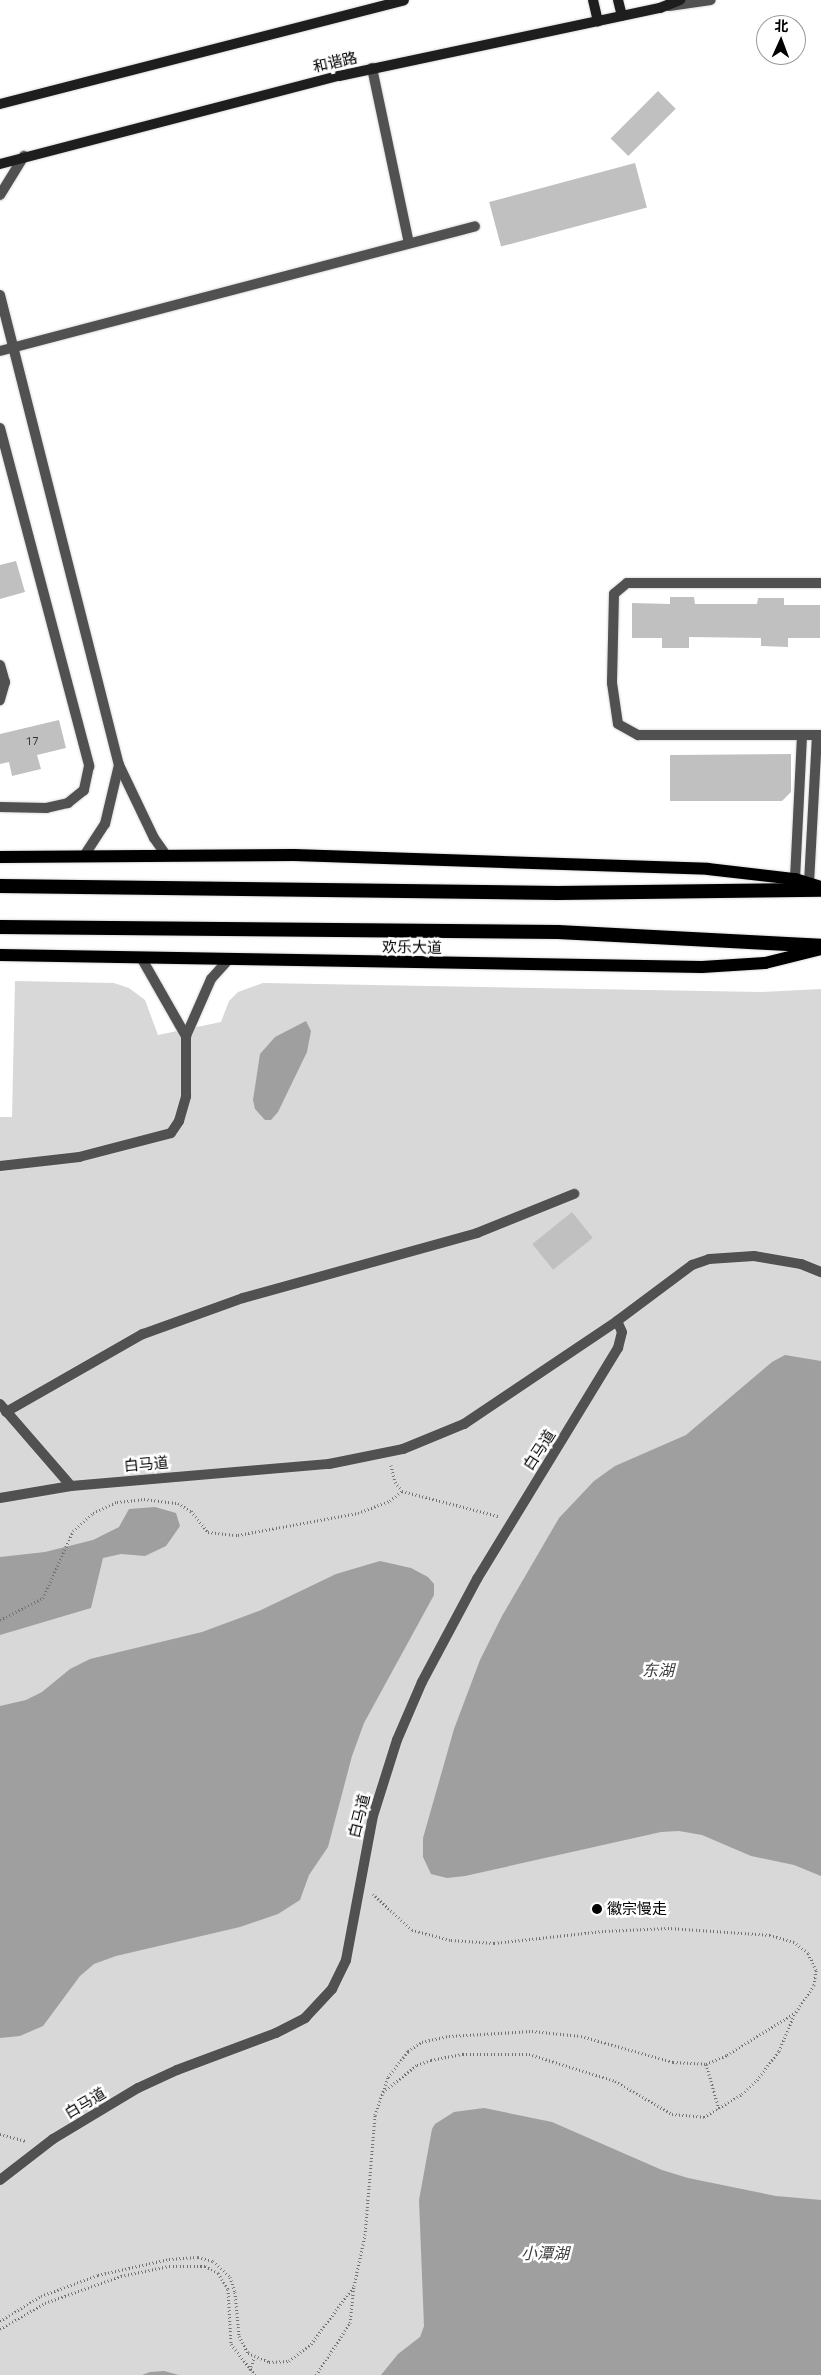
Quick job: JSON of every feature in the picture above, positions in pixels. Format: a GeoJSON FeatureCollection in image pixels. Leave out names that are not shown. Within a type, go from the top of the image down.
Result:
{"type":"FeatureCollection","features":[{"type":"Feature","properties":{"kind":"highway"},"geometry":{"type":"LineString","coordinates":[[0,886],[558,893],[817,887]]}},
{"type":"Feature","properties":{"kind":"highway","name":"欢乐大道"},"geometry":{"type":"LineString","coordinates":[[0,927],[558,932],[821,948]]}},
{"type":"Feature","properties":{"kind":"main road"},"geometry":{"type":"LineString","coordinates":[[0,104],[404,0]]}},
{"type":"Feature","properties":{"kind":"main road"},"geometry":{"type":"LineString","coordinates":[[593,0],[598,21]]}},
{"type":"Feature","properties":{"kind":"main road"},"geometry":{"type":"LineString","coordinates":[[618,0],[622,16]]}},
{"type":"Feature","properties":{"kind":"main road","name":"和谐路"},"geometry":{"type":"LineString","coordinates":[[0,164],[24,156],[372,68],[660,8],[680,0]]}},
{"type":"Feature","properties":{"kind":"main road"},"geometry":{"type":"LineString","coordinates":[[0,857],[294,855],[698,868],[795,879],[817,887]]}},
{"type":"Feature","properties":{"kind":"main road","name":"欢乐大道"},"geometry":{"type":"LineString","coordinates":[[0,956],[702,967],[765,963],[821,948]]}},
{"type":"Feature","properties":{"kind":"street"},"geometry":{"type":"LineString","coordinates":[[660,8],[711,0]]}},
{"type":"Feature","properties":{"kind":"street"},"geometry":{"type":"LineString","coordinates":[[372,68],[409,243]]}},
{"type":"Feature","properties":{"kind":"street"},"geometry":{"type":"LineString","coordinates":[[0,195],[24,156]]}},
{"type":"Feature","properties":{"kind":"street"},"geometry":{"type":"LineString","coordinates":[[0,351],[475,226]]}},
{"type":"Feature","properties":{"kind":"street"},"geometry":{"type":"LineString","coordinates":[[0,295],[119,765],[154,838],[166,855]]}},
{"type":"Feature","properties":{"kind":"street"},"geometry":{"type":"LineString","coordinates":[[0,428],[89,766],[84,790],[68,803],[47,808],[0,807]]}},
{"type":"Feature","properties":{"kind":"street"},"geometry":{"type":"LineString","coordinates":[[817,887],[819,735],[638,735],[618,724],[612,683],[614,594],[627,583],[821,583]]}},
{"type":"Feature","properties":{"kind":"street"},"geometry":{"type":"LineString","coordinates":[[0,665],[5,682],[0,700]]}},
{"type":"Feature","properties":{"kind":"street"},"geometry":{"type":"LineString","coordinates":[[795,879],[802,735]]}},
{"type":"Feature","properties":{"kind":"street"},"geometry":{"type":"LineString","coordinates":[[84,856],[105,824],[119,765]]}},
{"type":"Feature","properties":{"kind":"street"},"geometry":{"type":"LineString","coordinates":[[142,959],[186,1036]]}},
{"type":"Feature","properties":{"kind":"street"},"geometry":{"type":"LineString","coordinates":[[0,1166],[79,1157],[171,1132],[179,1121],[186,1096],[186,1036],[205,990],[228,960]]}},
{"type":"Feature","properties":{"kind":"street"},"geometry":{"type":"LineString","coordinates":[[71,1486],[3,1408],[143,1334],[243,1298],[477,1233],[574,1194]]}},
{"type":"Feature","properties":{"kind":"street","name":"白马道"},"geometry":{"type":"LineString","coordinates":[[0,1498],[71,1486],[329,1464],[388,1452],[430,1440],[464,1424],[616,1321],[672,1277],[709,1259],[768,1257],[821,1272]]}},
{"type":"Feature","properties":{"kind":"street","name":"白马道"},"geometry":{"type":"LineString","coordinates":[[0,2180],[38,2150],[138,2088],[178,2070],[276,2033],[305,2018],[332,1990],[346,1960],[373,1816],[397,1740],[422,1682],[513,1520],[618,1348],[622,1332],[616,1321]]}},
{"type":"Feature","properties":{"kind":"path"},"geometry":{"type":"LineString","coordinates":[[388,1452],[395,1482],[402,1492],[513,1520]]}},
{"type":"Feature","properties":{"kind":"path"},"geometry":{"type":"LineString","coordinates":[[0,1620],[43,1598],[69,1537],[93,1513],[124,1500],[167,1500],[186,1507],[208,1532],[238,1535],[358,1513],[390,1501],[402,1492]]}},
{"type":"Feature","properties":{"kind":"path"},"geometry":{"type":"LineString","coordinates":[[360,1884],[412,1930],[450,1940],[494,1943],[618,1929],[669,1928],[783,1938],[802,1946],[813,1959],[816,1970],[812,1991],[796,2012],[773,2061],[742,2094],[719,2109],[697,2118],[672,2114],[616,2081],[595,2073],[543,2057],[508,2052],[463,2054],[431,2060],[417,2065],[382,2092]]}},
{"type":"Feature","properties":{"kind":"path"},"geometry":{"type":"LineString","coordinates":[[316,2375],[350,2323],[354,2286],[365,2235],[372,2131],[382,2092],[395,2066],[408,2051],[422,2042],[449,2036],[558,2032],[606,2041],[672,2062],[706,2064],[727,2056],[796,2012]]}},
{"type":"Feature","properties":{"kind":"path"},"geometry":{"type":"LineString","coordinates":[[706,2064],[719,2109]]}},
{"type":"Feature","properties":{"kind":"path"},"geometry":{"type":"LineString","coordinates":[[0,2134],[28,2142],[38,2150]]}},
{"type":"Feature","properties":{"kind":"path"},"geometry":{"type":"LineString","coordinates":[[0,2321],[26,2304],[56,2291],[126,2267],[192,2257],[213,2261],[230,2277],[235,2292],[239,2336],[244,2348],[254,2358],[280,2363],[295,2358],[310,2344],[354,2286]]}},
{"type":"Feature","properties":{"kind":"path"},"geometry":{"type":"LineString","coordinates":[[191,2264],[192,2257]]}},
{"type":"Feature","properties":{"kind":"path"},"geometry":{"type":"LineString","coordinates":[[0,2329],[59,2297],[121,2276],[191,2264],[211,2268],[224,2280],[229,2297],[229,2339],[238,2356],[255,2375]]}},
{"type":"Feature","properties":{"kind":"path"},"geometry":{"type":"LineString","coordinates":[[56,2291],[59,2297]]}},
{"type":"Feature","properties":{"kind":"path"},"geometry":{"type":"LineString","coordinates":[[250,2370],[254,2358]]}},
{"type":"Feature","properties":{"kind":"shaded area"},"geometry":{"type":"Polygon","coordinates":[[[15,981],[114,983],[129,988],[145,1000],[158,1035],[221,1022],[229,1001],[238,992],[263,983],[760,992],[821,989],[821,2375],[0,2375],[0,1117],[12,1117],[15,981]]]}},
{"type":"Feature","properties":{"kind":"water"},"geometry":{"type":"Polygon","coordinates":[[[306,1021],[311,1031],[307,1052],[278,1112],[271,1120],[265,1120],[255,1109],[253,1100],[260,1054],[275,1037],[306,1021]]]}},
{"type":"Feature","properties":{"kind":"water","name":"东湖"},"geometry":{"type":"Polygon","coordinates":[[[785,1355],[821,1361],[821,1876],[794,1865],[751,1856],[702,1835],[679,1831],[661,1832],[465,1876],[447,1878],[431,1874],[423,1857],[423,1838],[454,1729],[480,1660],[502,1616],[559,1518],[594,1481],[615,1466],[686,1435],[772,1362],[785,1355]]]}},
{"type":"Feature","properties":{"kind":"water"},"geometry":{"type":"Polygon","coordinates":[[[155,1507],[176,1513],[180,1526],[166,1546],[145,1556],[121,1554],[103,1558],[91,1608],[0,1635],[0,1557],[45,1552],[93,1540],[119,1527],[129,1509],[155,1507]]]}},
{"type":"Feature","properties":{"kind":"water"},"geometry":{"type":"Polygon","coordinates":[[[380,1561],[411,1568],[428,1577],[434,1584],[434,1595],[364,1723],[352,1756],[328,1847],[309,1875],[300,1900],[278,1914],[240,1927],[116,1956],[94,1964],[80,1976],[43,2026],[20,2036],[0,2038],[0,1706],[26,1700],[42,1692],[70,1669],[90,1659],[202,1632],[259,1611],[336,1574],[380,1561]]]}},
{"type":"Feature","properties":{"kind":"water","name":"小潭湖"},"geometry":{"type":"Polygon","coordinates":[[[484,2108],[552,2122],[662,2170],[688,2178],[776,2196],[821,2200],[821,2375],[381,2375],[398,2354],[420,2337],[424,2326],[419,2200],[432,2129],[435,2124],[454,2112],[484,2108]]]}},
{"type":"Feature","properties":{"kind":"water"},"geometry":{"type":"Polygon","coordinates":[[[164,2371],[179,2375],[142,2375],[150,2372],[164,2371]]]}},
{"type":"Feature","properties":{"kind":"building"},"geometry":{"type":"Polygon","coordinates":[[[658,91],[676,109],[628,156],[611,138],[658,91]]]}},
{"type":"Feature","properties":{"kind":"building"},"geometry":{"type":"Polygon","coordinates":[[[635,163],[647,207],[501,247],[489,202],[635,163]]]}},
{"type":"Feature","properties":{"kind":"building"},"geometry":{"type":"Polygon","coordinates":[[[16,561],[25,592],[0,599],[0,565],[16,561]]]}},
{"type":"Feature","properties":{"kind":"building"},"geometry":{"type":"Polygon","coordinates":[[[670,597],[694,597],[695,604],[757,604],[758,598],[784,598],[784,605],[820,605],[820,638],[788,638],[788,647],[761,646],[761,638],[689,637],[689,648],[662,648],[662,638],[632,638],[632,603],[670,604],[670,597]]]}},
{"type":"Feature","properties":{"kind":"building"},"geometry":{"type":"Polygon","coordinates":[[[59,720],[66,748],[37,755],[41,769],[12,776],[9,762],[0,764],[0,734],[59,720]]]}},
{"type":"Feature","properties":{"kind":"building"},"geometry":{"type":"Polygon","coordinates":[[[791,754],[791,792],[782,801],[670,801],[670,755],[791,754]]]}},
{"type":"Feature","properties":{"kind":"building"},"geometry":{"type":"Polygon","coordinates":[[[572,1212],[593,1238],[553,1270],[532,1244],[572,1212]]]}},
{"type":"Feature","properties":{"kind":"place","name":"徽宗慢走"},"geometry":{"type":"Point","coordinates":[597,1909]}}]}
